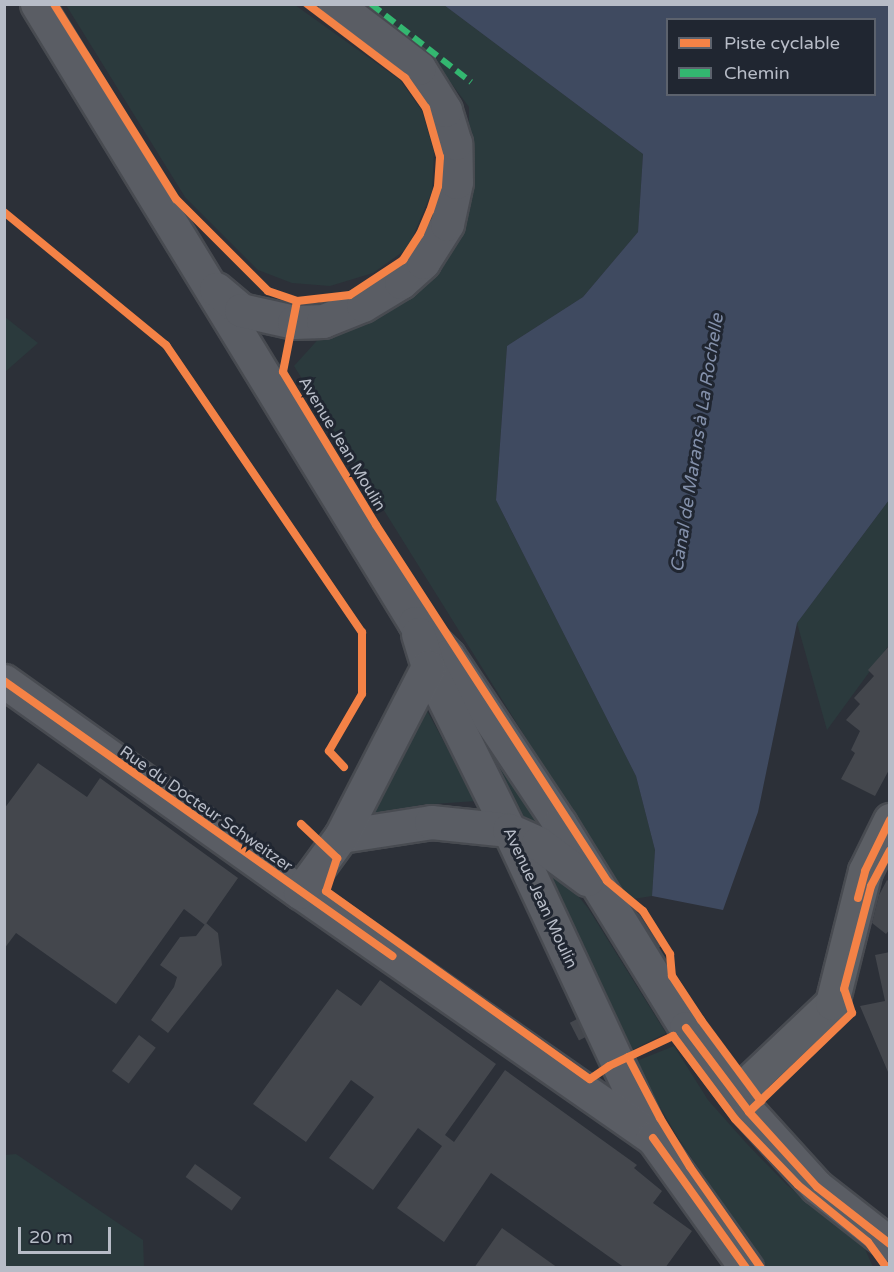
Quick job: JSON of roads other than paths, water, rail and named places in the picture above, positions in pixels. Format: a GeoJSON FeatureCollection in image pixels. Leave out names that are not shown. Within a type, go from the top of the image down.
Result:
{"type":"FeatureCollection","features":[{"type":"Feature","properties":{"kind":"main road","name":"Avenue Jean Moulin"},"geometry":{"type":"LineString","coordinates":[[37,4],[415,623],[429,667],[509,830],[653,1138]]}},
{"type":"Feature","properties":{"kind":"main road"},"geometry":{"type":"LineString","coordinates":[[208,282],[241,310],[294,322],[323,321],[363,305],[401,282],[423,262],[447,224],[456,182],[455,143],[445,110],[419,68],[335,4]]}},
{"type":"Feature","properties":{"kind":"main road","name":"Avenue Jean Moulin"},"geometry":{"type":"LineString","coordinates":[[415,623],[448,656],[561,824],[598,888],[686,1028],[742,1102],[817,1187],[889,1243]]}},
{"type":"Feature","properties":{"kind":"main road"},"geometry":{"type":"LineString","coordinates":[[300,892],[341,836],[429,667]]}},
{"type":"Feature","properties":{"kind":"main road","name":"Rue du Docteur Schweitzer"},"geometry":{"type":"LineString","coordinates":[[4,681],[300,892],[653,1138],[746,1268]]}},
{"type":"Feature","properties":{"kind":"main road"},"geometry":{"type":"LineString","coordinates":[[341,836],[431,822],[509,830],[538,843],[598,888]]}},
{"type":"Feature","properties":{"kind":"street"},"geometry":{"type":"LineString","coordinates":[[742,1102],[753,1078],[832,1003],[865,870],[890,820]]}},
{"type":"Feature","properties":{"kind":"water","name":"Canal de Marans à La Rochelle"},"geometry":{"type":"Polygon","coordinates":[[[444,5],[889,5],[889,500],[797,623],[758,812],[723,910],[652,896],[655,850],[636,776],[496,500],[507,346],[583,297],[638,232],[643,154],[444,5]]]}}]}
